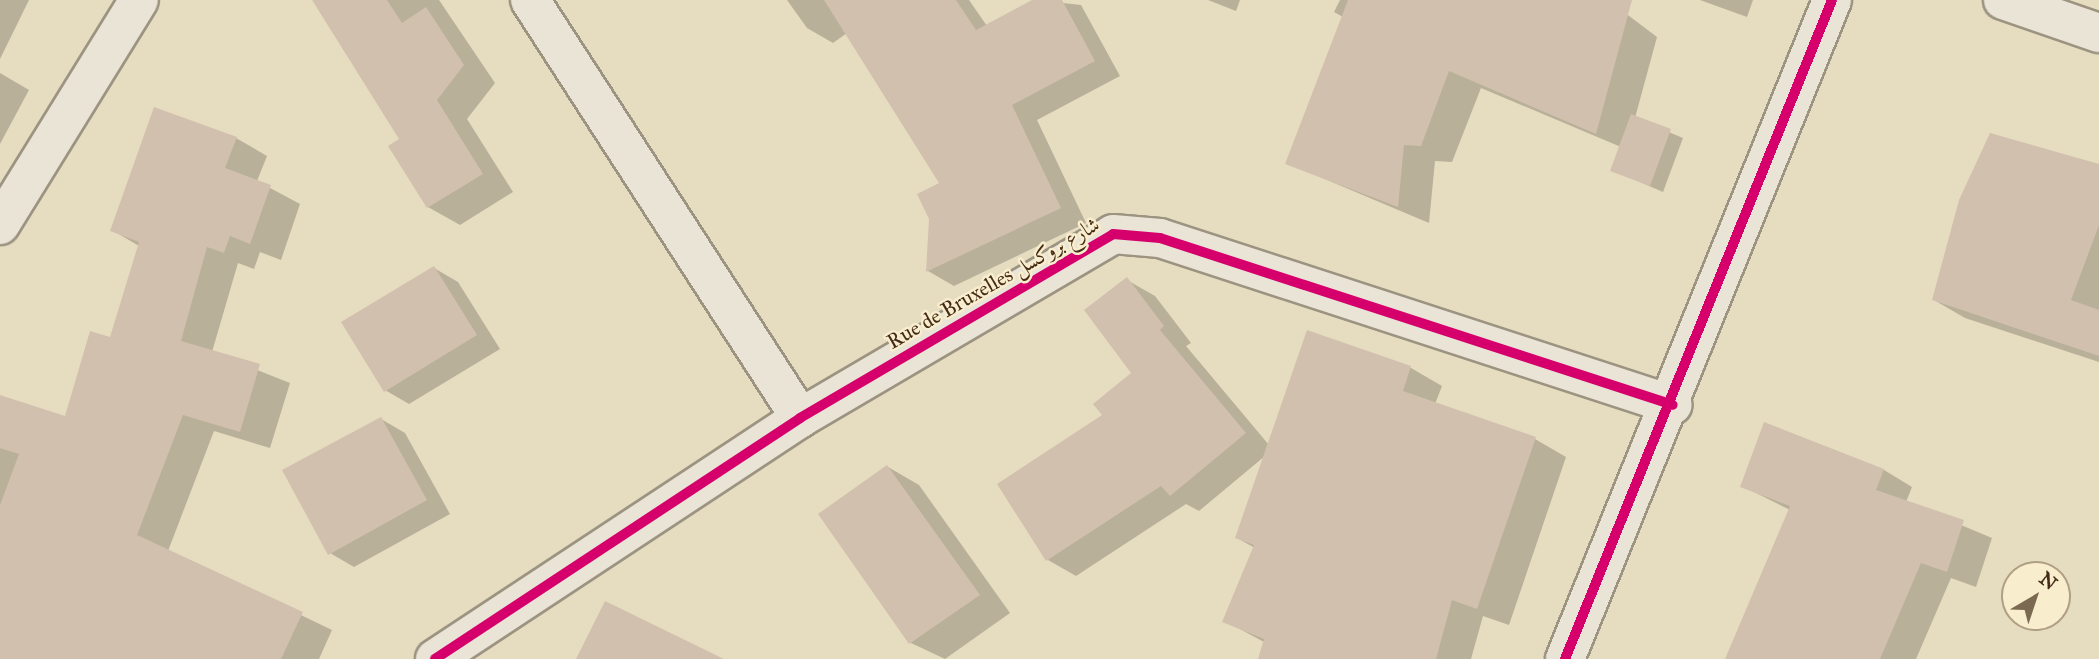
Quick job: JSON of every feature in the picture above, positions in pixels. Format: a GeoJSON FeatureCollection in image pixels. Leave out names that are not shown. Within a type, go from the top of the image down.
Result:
{"type":"FeatureCollection","features":[{"type":"Feature","properties":{"kind":"street"},"geometry":{"type":"LineString","coordinates":[[0,225],[139,0]]}},
{"type":"Feature","properties":{"kind":"street"},"geometry":{"type":"LineString","coordinates":[[530,0],[800,418]]}},
{"type":"Feature","properties":{"kind":"street"},"geometry":{"type":"LineString","coordinates":[[1565,659],[1673,405],[1832,0]]}},
{"type":"Feature","properties":{"kind":"street"},"geometry":{"type":"LineString","coordinates":[[2003,0],[2099,33]]}},
{"type":"Feature","properties":{"kind":"street","name":"Rue de Bruxelles شارع بروكسل"},"geometry":{"type":"LineString","coordinates":[[435,659],[800,418],[1113,234],[1132,232],[1673,405]]}},
{"type":"Feature","properties":{"kind":"building"},"geometry":{"type":"Polygon","coordinates":[[[312,0],[387,0],[402,23],[426,7],[464,65],[437,100],[483,174],[427,208],[388,146],[399,139],[312,0]]]}},
{"type":"Feature","properties":{"kind":"building"},"geometry":{"type":"Polygon","coordinates":[[[824,0],[956,0],[976,30],[1032,0],[1062,0],[1095,61],[1012,105],[1061,208],[926,272],[929,219],[917,194],[939,183],[824,0]]]}},
{"type":"Feature","properties":{"kind":"building"},"geometry":{"type":"Polygon","coordinates":[[[1348,0],[1632,0],[1596,134],[1449,71],[1421,146],[1404,145],[1398,207],[1285,164],[1348,0]]]}},
{"type":"Feature","properties":{"kind":"building"},"geometry":{"type":"Polygon","coordinates":[[[154,107],[237,137],[225,168],[271,185],[250,244],[230,236],[224,253],[207,247],[181,341],[260,364],[240,432],[183,415],[137,535],[303,612],[281,659],[0,659],[0,505],[19,454],[0,448],[0,395],[65,416],[90,331],[110,337],[139,242],[110,231],[154,107]]]}},
{"type":"Feature","properties":{"kind":"building"},"geometry":{"type":"Polygon","coordinates":[[[1631,114],[1671,129],[1650,186],[1610,171],[1631,114]]]}},
{"type":"Feature","properties":{"kind":"building"},"geometry":{"type":"Polygon","coordinates":[[[1990,133],[2099,164],[2099,225],[2071,300],[2099,310],[2099,356],[1932,300],[1959,200],[1990,133]]]}},
{"type":"Feature","properties":{"kind":"building"},"geometry":{"type":"Polygon","coordinates":[[[434,266],[477,335],[384,392],[341,322],[434,266]]]}},
{"type":"Feature","properties":{"kind":"building"},"geometry":{"type":"Polygon","coordinates":[[[1127,277],[1164,326],[1160,330],[1246,433],[1170,496],[1161,486],[1046,561],[997,484],[1102,415],[1093,404],[1131,373],[1084,310],[1127,277]]]}},
{"type":"Feature","properties":{"kind":"building"},"geometry":{"type":"Polygon","coordinates":[[[1307,330],[1411,366],[1403,391],[1536,437],[1477,609],[1452,600],[1436,659],[1258,659],[1264,639],[1222,622],[1254,545],[1235,538],[1307,330]]]}},
{"type":"Feature","properties":{"kind":"building"},"geometry":{"type":"Polygon","coordinates":[[[381,417],[427,500],[328,555],[282,470],[381,417]]]}},
{"type":"Feature","properties":{"kind":"building"},"geometry":{"type":"Polygon","coordinates":[[[1764,422],[1884,469],[1876,490],[1964,520],[1947,572],[1921,563],[1880,659],[1725,659],[1790,506],[1740,487],[1764,422]]]}},
{"type":"Feature","properties":{"kind":"building"},"geometry":{"type":"Polygon","coordinates":[[[887,465],[980,595],[909,644],[818,514],[887,465]]]}},
{"type":"Feature","properties":{"kind":"building"},"geometry":{"type":"Polygon","coordinates":[[[605,601],[724,659],[576,659],[605,601]]]}},
{"type":"Feature","properties":{"kind":"cycle path"},"geometry":{"type":"LineString","coordinates":[[1565,659],[1832,0]]}},
{"type":"Feature","properties":{"kind":"cycle path"},"geometry":{"type":"LineString","coordinates":[[435,659],[800,418],[1113,234],[1160,238],[1673,405]]}}]}
